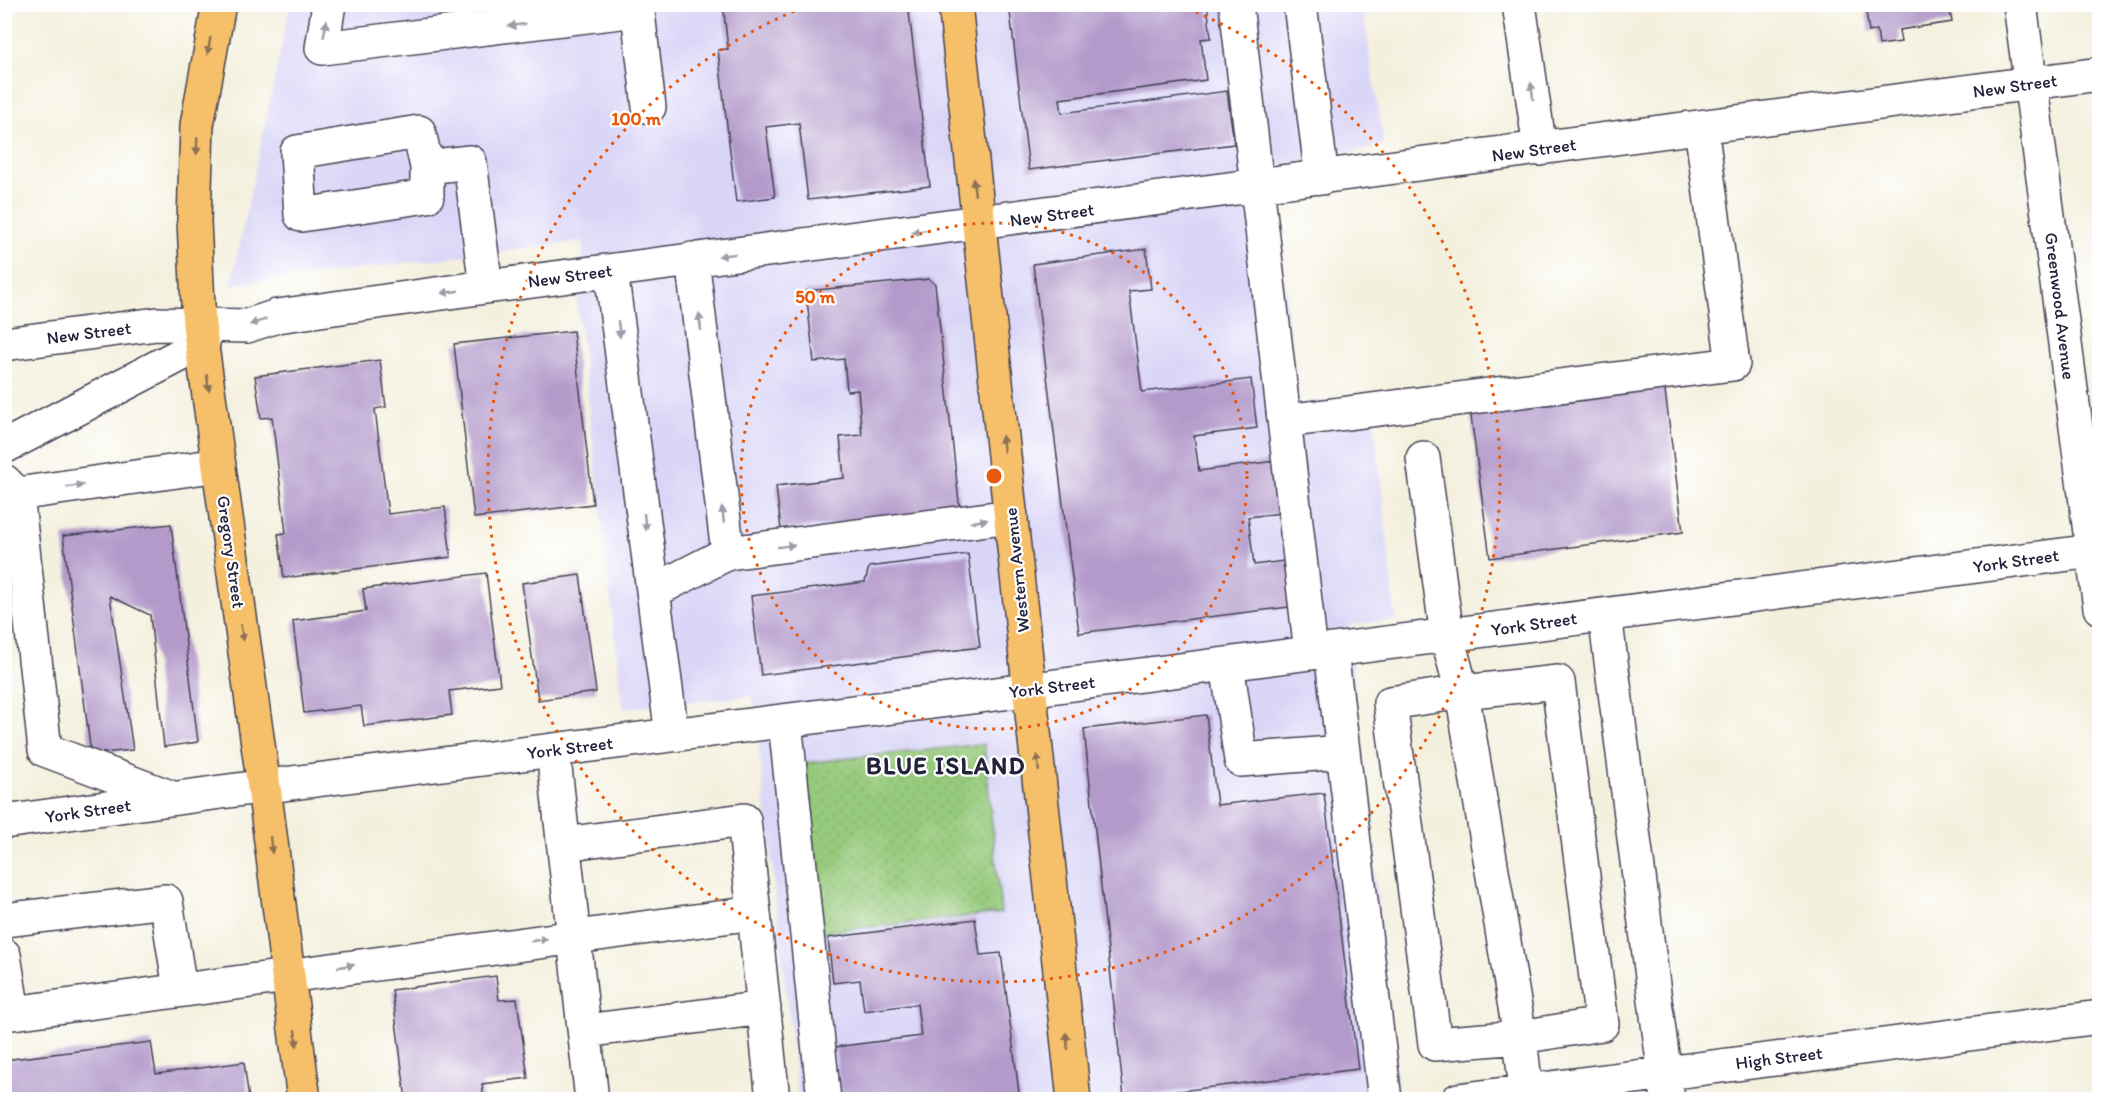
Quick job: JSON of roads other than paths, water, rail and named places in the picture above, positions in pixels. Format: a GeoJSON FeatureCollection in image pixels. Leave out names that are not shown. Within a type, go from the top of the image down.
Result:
{"type":"FeatureCollection","features":[{"type":"Feature","properties":{"kind":"main road","name":"Gregory Street"},"geometry":{"type":"LineString","coordinates":[[219,4],[197,125],[194,221],[201,334],[264,787],[304,1100]]}},
{"type":"Feature","properties":{"kind":"main road","name":"Western Avenue"},"geometry":{"type":"LineString","coordinates":[[955,4],[1074,1100]]}},
{"type":"Feature","properties":{"kind":"street"},"geometry":{"type":"LineString","coordinates":[[330,4],[322,48],[637,7],[649,107]]}},
{"type":"Feature","properties":{"kind":"street"},"geometry":{"type":"LineString","coordinates":[[1236,4],[1285,421],[1321,652],[1343,752],[1385,1100]]}},
{"type":"Feature","properties":{"kind":"street"},"geometry":{"type":"LineString","coordinates":[[1300,4],[1322,178]]}},
{"type":"Feature","properties":{"kind":"street"},"geometry":{"type":"LineString","coordinates":[[1519,4],[1540,149]]}},
{"type":"Feature","properties":{"kind":"street","name":"Greenwood Avenue"},"geometry":{"type":"LineString","coordinates":[[2020,4],[2096,550],[2100,608]]}},
{"type":"Feature","properties":{"kind":"street","name":"New Street"},"geometry":{"type":"LineString","coordinates":[[4,344],[158,324],[201,334],[247,326],[278,316],[486,287],[1259,187],[2100,74]]}},
{"type":"Feature","properties":{"kind":"street"},"geometry":{"type":"LineString","coordinates":[[1285,421],[1733,364],[1701,127]]}},
{"type":"Feature","properties":{"kind":"street"},"geometry":{"type":"LineString","coordinates":[[427,167],[470,162],[486,287]]}},
{"type":"Feature","properties":{"kind":"street"},"geometry":{"type":"LineString","coordinates":[[692,259],[728,553]]}},
{"type":"Feature","properties":{"kind":"street"},"geometry":{"type":"LineString","coordinates":[[611,271],[672,735]]}},
{"type":"Feature","properties":{"kind":"street"},"geometry":{"type":"LineString","coordinates":[[4,447],[201,334]]}},
{"type":"Feature","properties":{"kind":"street"},"geometry":{"type":"LineString","coordinates":[[1424,458],[1447,636],[1462,692],[1520,1037],[1526,1091]]}},
{"type":"Feature","properties":{"kind":"street"},"geometry":{"type":"LineString","coordinates":[[175,799],[45,750],[11,488],[219,465]]}},
{"type":"Feature","properties":{"kind":"street"},"geometry":{"type":"LineString","coordinates":[[654,591],[728,553],[1011,516]]}},
{"type":"Feature","properties":{"kind":"street","name":"York Street"},"geometry":{"type":"LineString","coordinates":[[4,822],[2096,550]]}},
{"type":"Feature","properties":{"kind":"street"},"geometry":{"type":"LineString","coordinates":[[1605,615],[1666,1086]]}},
{"type":"Feature","properties":{"kind":"street"},"geometry":{"type":"LineString","coordinates":[[1227,664],[1241,760],[1343,752]]}},
{"type":"Feature","properties":{"kind":"street"},"geometry":{"type":"LineString","coordinates":[[1558,682],[1602,1024],[1520,1037],[1435,1044],[1390,703],[1462,692],[1558,682]]}},
{"type":"Feature","properties":{"kind":"street"},"geometry":{"type":"LineString","coordinates":[[785,721],[824,1100]]}},
{"type":"Feature","properties":{"kind":"street"},"geometry":{"type":"LineString","coordinates":[[553,750],[592,1100]]}},
{"type":"Feature","properties":{"kind":"street"},"geometry":{"type":"LineString","coordinates":[[564,844],[744,820],[773,1100]]}},
{"type":"Feature","properties":{"kind":"street"},"geometry":{"type":"LineString","coordinates":[[4,920],[166,902],[180,989]]}},
{"type":"Feature","properties":{"kind":"street"},"geometry":{"type":"LineString","coordinates":[[4,955],[13,1012],[754,913]]}},
{"type":"Feature","properties":{"kind":"street"},"geometry":{"type":"LineString","coordinates":[[585,1031],[764,1008]]}},
{"type":"Feature","properties":{"kind":"street","name":"High Street"},"geometry":{"type":"LineString","coordinates":[[1458,1100],[1526,1091],[1666,1086],[2100,1017]]}},
{"type":"Feature","properties":{"kind":"district","name":"BLUE ISLAND"},"geometry":{"type":"Point","coordinates":[946,765]}}]}
